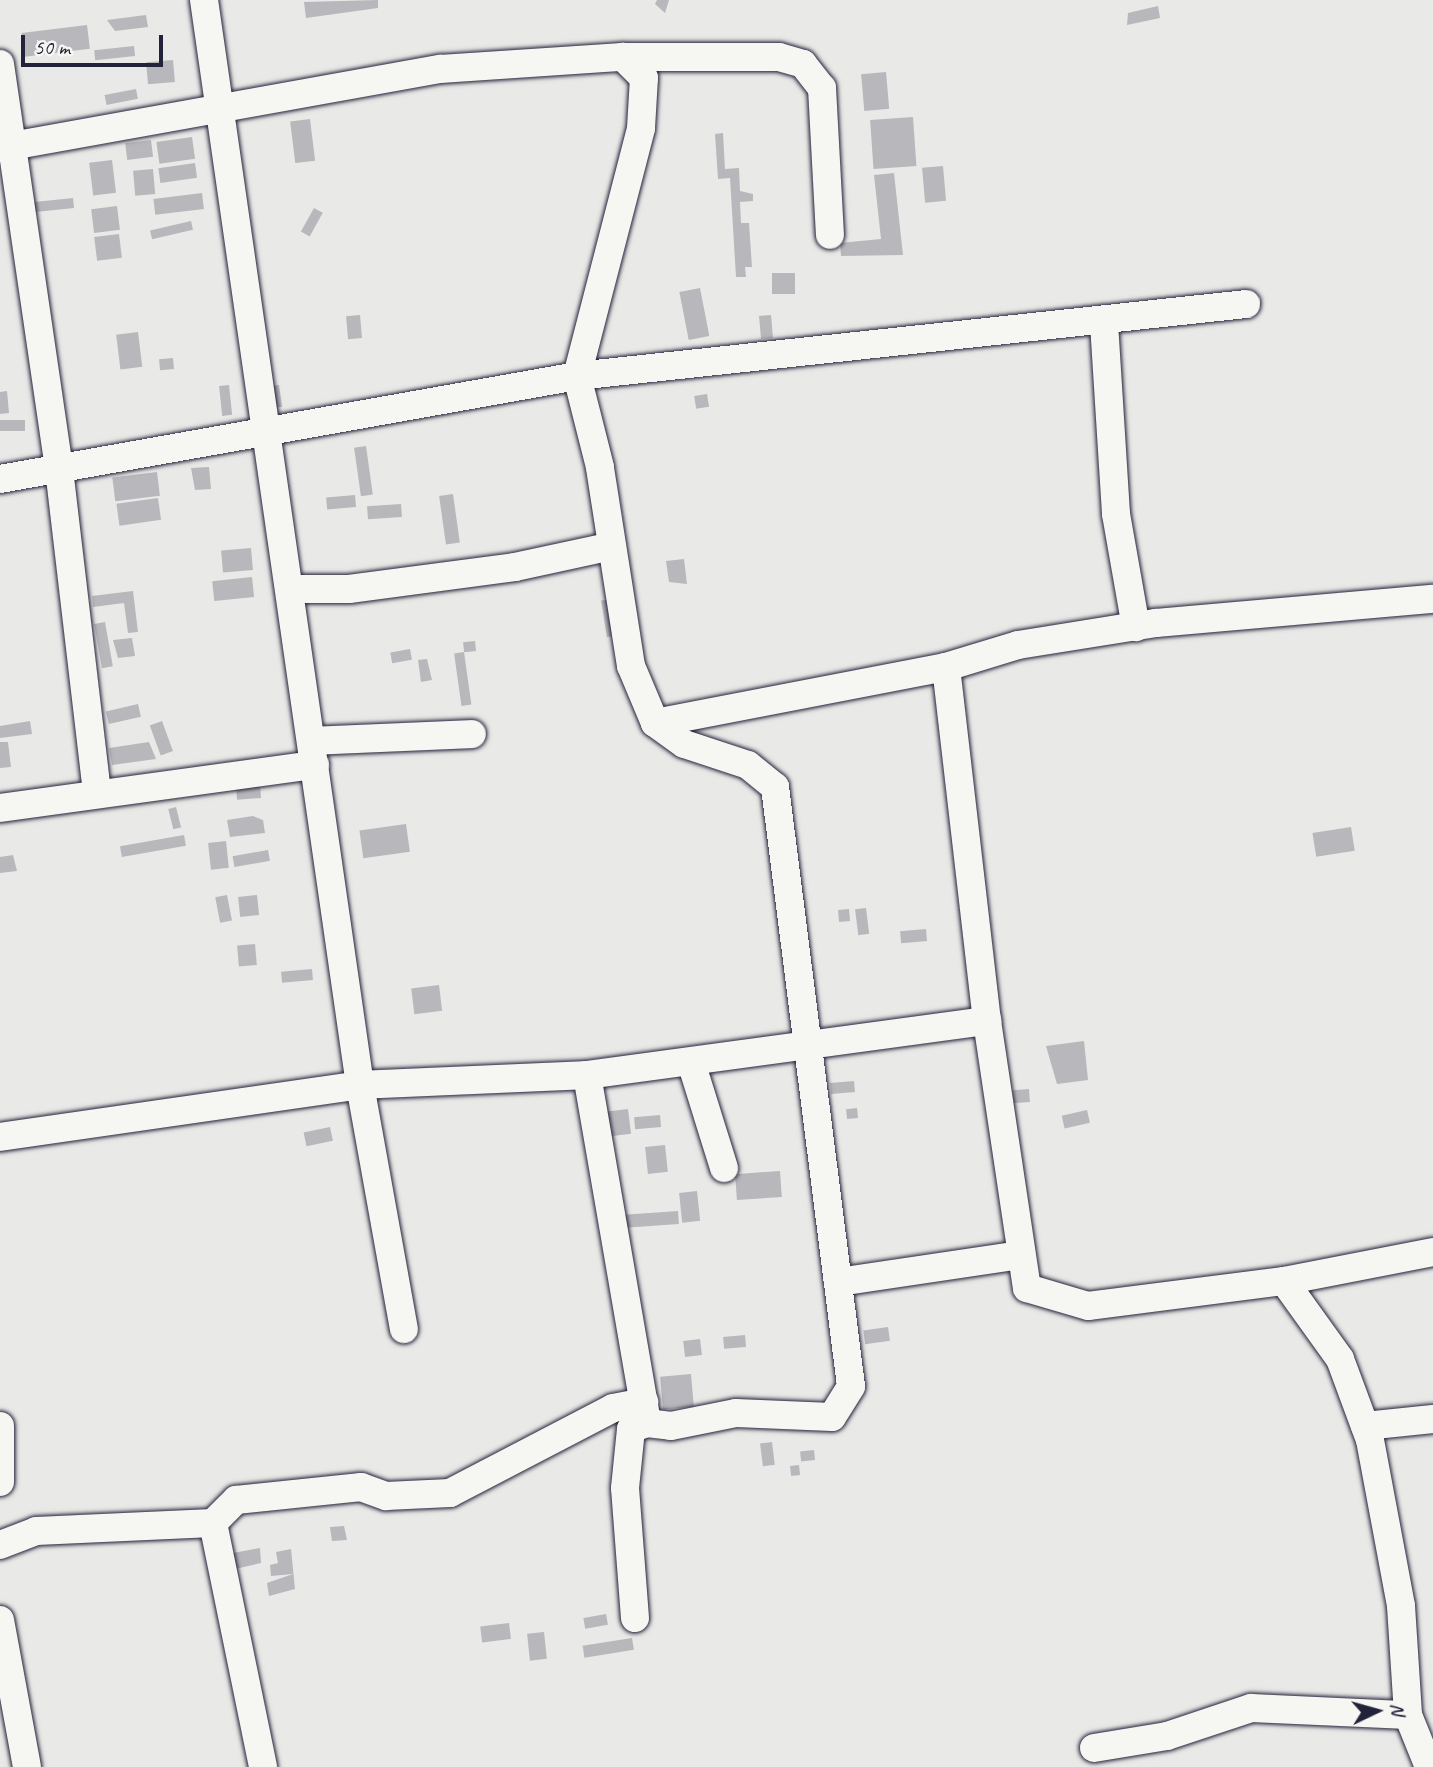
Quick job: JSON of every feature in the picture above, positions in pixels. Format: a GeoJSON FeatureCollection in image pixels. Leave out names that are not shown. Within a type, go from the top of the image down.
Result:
{"type":"FeatureCollection","features":[{"type":"Feature","properties":{"kind":"street"},"geometry":{"type":"LineString","coordinates":[[204,0],[292,589],[360,1085],[404,1329]]}},
{"type":"Feature","properties":{"kind":"street"},"geometry":{"type":"LineString","coordinates":[[0,1545],[36,1531],[213,1523],[236,1500],[361,1487],[386,1496],[450,1493],[613,1408],[645,1412],[671,1426],[736,1413],[832,1417],[851,1386],[775,788],[748,765],[684,744],[655,723],[631,666],[612,546],[576,376],[641,128],[644,78],[623,57]]}},
{"type":"Feature","properties":{"kind":"street"},"geometry":{"type":"LineString","coordinates":[[7,147],[219,111],[440,69],[623,57],[779,57],[803,64],[822,88],[830,235]]}},
{"type":"Feature","properties":{"kind":"street"},"geometry":{"type":"LineString","coordinates":[[0,64],[7,147],[59,469],[97,793]]}},
{"type":"Feature","properties":{"kind":"street"},"geometry":{"type":"LineString","coordinates":[[0,479],[576,376],[1104,323],[1246,304]]}},
{"type":"Feature","properties":{"kind":"street"},"geometry":{"type":"LineString","coordinates":[[1104,323],[1116,514],[1136,627]]}},
{"type":"Feature","properties":{"kind":"street"},"geometry":{"type":"LineString","coordinates":[[292,589],[349,589],[515,567],[612,546]]}},
{"type":"Feature","properties":{"kind":"street"},"geometry":{"type":"LineString","coordinates":[[655,723],[946,667],[1018,645],[1136,627],[1433,599]]}},
{"type":"Feature","properties":{"kind":"street"},"geometry":{"type":"LineString","coordinates":[[946,667],[987,1021],[1027,1288],[1059,1302],[1088,1306],[1284,1281],[1433,1252]]}},
{"type":"Feature","properties":{"kind":"street"},"geometry":{"type":"LineString","coordinates":[[0,808],[313,753],[472,734]]}},
{"type":"Feature","properties":{"kind":"street"},"geometry":{"type":"LineString","coordinates":[[0,1137],[360,1085],[587,1075],[987,1021]]}},
{"type":"Feature","properties":{"kind":"street"},"geometry":{"type":"LineString","coordinates":[[691,1062],[724,1168]]}},
{"type":"Feature","properties":{"kind":"street"},"geometry":{"type":"LineString","coordinates":[[587,1075],[645,1412],[631,1429],[625,1488],[635,1618]]}},
{"type":"Feature","properties":{"kind":"street"},"geometry":{"type":"LineString","coordinates":[[838,1282],[1021,1255]]}},
{"type":"Feature","properties":{"kind":"street"},"geometry":{"type":"LineString","coordinates":[[1284,1281],[1340,1359],[1364,1426],[1401,1606],[1408,1715],[1427,1753]]}},
{"type":"Feature","properties":{"kind":"street"},"geometry":{"type":"LineString","coordinates":[[1364,1426],[1433,1419]]}},
{"type":"Feature","properties":{"kind":"street"},"geometry":{"type":"LineString","coordinates":[[0,1426],[0,1482]]}},
{"type":"Feature","properties":{"kind":"street"},"geometry":{"type":"LineString","coordinates":[[213,1523],[263,1767]]}},
{"type":"Feature","properties":{"kind":"street"},"geometry":{"type":"LineString","coordinates":[[0,1620],[27,1767]]}},
{"type":"Feature","properties":{"kind":"street"},"geometry":{"type":"LineString","coordinates":[[1094,1748],[1167,1736],[1251,1709],[1408,1715]]}},
{"type":"Feature","properties":{"kind":"building"},"geometry":{"type":"Polygon","coordinates":[[[378,0],[378,8],[306,18],[304,2],[378,0]]]}},
{"type":"Feature","properties":{"kind":"building"},"geometry":{"type":"Polygon","coordinates":[[[657,0],[669,0],[665,13],[655,4],[657,0]]]}},
{"type":"Feature","properties":{"kind":"building"},"geometry":{"type":"Polygon","coordinates":[[[1158,6],[1160,18],[1127,25],[1128,13],[1158,6]]]}},
{"type":"Feature","properties":{"kind":"building"},"geometry":{"type":"Polygon","coordinates":[[[146,15],[148,27],[115,31],[107,20],[146,15]]]}},
{"type":"Feature","properties":{"kind":"building"},"geometry":{"type":"Polygon","coordinates":[[[87,25],[90,49],[24,57],[21,33],[87,25]]]}},
{"type":"Feature","properties":{"kind":"building"},"geometry":{"type":"Polygon","coordinates":[[[134,46],[135,56],[95,60],[94,50],[134,46]]]}},
{"type":"Feature","properties":{"kind":"building"},"geometry":{"type":"Polygon","coordinates":[[[173,60],[175,82],[148,84],[146,62],[173,60]]]}},
{"type":"Feature","properties":{"kind":"building"},"geometry":{"type":"Polygon","coordinates":[[[886,72],[889,109],[864,111],[861,74],[886,72]]]}},
{"type":"Feature","properties":{"kind":"building"},"geometry":{"type":"Polygon","coordinates":[[[136,89],[138,99],[106,105],[105,95],[136,89]]]}},
{"type":"Feature","properties":{"kind":"building"},"geometry":{"type":"Polygon","coordinates":[[[913,117],[916,166],[874,169],[870,120],[913,117]]]}},
{"type":"Feature","properties":{"kind":"building"},"geometry":{"type":"Polygon","coordinates":[[[310,119],[315,161],[295,163],[290,121],[310,119]]]}},
{"type":"Feature","properties":{"kind":"building"},"geometry":{"type":"Polygon","coordinates":[[[723,133],[725,169],[739,168],[740,191],[753,194],[753,201],[740,202],[741,223],[749,223],[752,267],[745,267],[746,277],[736,277],[730,178],[718,179],[715,134],[723,133]]]}},
{"type":"Feature","properties":{"kind":"building"},"geometry":{"type":"Polygon","coordinates":[[[192,137],[195,159],[159,164],[156,142],[192,137]]]}},
{"type":"Feature","properties":{"kind":"building"},"geometry":{"type":"Polygon","coordinates":[[[151,140],[153,157],[127,160],[125,143],[151,140]]]}},
{"type":"Feature","properties":{"kind":"building"},"geometry":{"type":"Polygon","coordinates":[[[112,160],[116,193],[93,196],[89,163],[112,160]]]}},
{"type":"Feature","properties":{"kind":"building"},"geometry":{"type":"Polygon","coordinates":[[[195,163],[197,178],[160,183],[158,168],[195,163]]]}},
{"type":"Feature","properties":{"kind":"building"},"geometry":{"type":"Polygon","coordinates":[[[943,166],[946,201],[925,203],[922,168],[943,166]]]}},
{"type":"Feature","properties":{"kind":"building"},"geometry":{"type":"Polygon","coordinates":[[[153,169],[155,194],[135,196],[133,171],[153,169]]]}},
{"type":"Feature","properties":{"kind":"building"},"geometry":{"type":"Polygon","coordinates":[[[894,173],[903,255],[841,256],[840,243],[881,239],[874,175],[894,173]]]}},
{"type":"Feature","properties":{"kind":"building"},"geometry":{"type":"Polygon","coordinates":[[[202,193],[204,209],[155,215],[153,199],[202,193]]]}},
{"type":"Feature","properties":{"kind":"building"},"geometry":{"type":"Polygon","coordinates":[[[73,198],[74,208],[33,212],[32,202],[73,198]]]}},
{"type":"Feature","properties":{"kind":"building"},"geometry":{"type":"Polygon","coordinates":[[[117,206],[120,230],[94,233],[91,209],[117,206]]]}},
{"type":"Feature","properties":{"kind":"building"},"geometry":{"type":"Polygon","coordinates":[[[314,208],[323,213],[310,236],[301,232],[314,208]]]}},
{"type":"Feature","properties":{"kind":"building"},"geometry":{"type":"Polygon","coordinates":[[[191,221],[193,230],[152,239],[150,230],[191,221]]]}},
{"type":"Feature","properties":{"kind":"building"},"geometry":{"type":"Polygon","coordinates":[[[119,234],[122,258],[97,261],[94,237],[119,234]]]}},
{"type":"Feature","properties":{"kind":"building"},"geometry":{"type":"Polygon","coordinates":[[[772,273],[795,273],[795,294],[772,294],[772,273]]]}},
{"type":"Feature","properties":{"kind":"building"},"geometry":{"type":"Polygon","coordinates":[[[700,288],[709,336],[689,340],[679,292],[700,288]]]}},
{"type":"Feature","properties":{"kind":"building"},"geometry":{"type":"Polygon","coordinates":[[[360,315],[362,338],[348,339],[346,316],[360,315]]]}},
{"type":"Feature","properties":{"kind":"building"},"geometry":{"type":"Polygon","coordinates":[[[771,315],[773,338],[761,339],[759,316],[771,315]]]}},
{"type":"Feature","properties":{"kind":"building"},"geometry":{"type":"Polygon","coordinates":[[[138,332],[142,367],[120,369],[116,335],[138,332]]]}},
{"type":"Feature","properties":{"kind":"building"},"geometry":{"type":"Polygon","coordinates":[[[173,358],[174,369],[160,370],[159,359],[173,358]]]}},
{"type":"Feature","properties":{"kind":"building"},"geometry":{"type":"Polygon","coordinates":[[[229,385],[232,415],[222,416],[219,386],[229,385]]]}},
{"type":"Feature","properties":{"kind":"building"},"geometry":{"type":"Polygon","coordinates":[[[279,385],[282,407],[270,408],[267,387],[279,385]]]}},
{"type":"Feature","properties":{"kind":"building"},"geometry":{"type":"Polygon","coordinates":[[[7,391],[9,413],[0,414],[0,392],[7,391]]]}},
{"type":"Feature","properties":{"kind":"building"},"geometry":{"type":"Polygon","coordinates":[[[707,394],[709,407],[696,409],[694,396],[707,394]]]}},
{"type":"Feature","properties":{"kind":"building"},"geometry":{"type":"Polygon","coordinates":[[[0,420],[25,420],[25,431],[0,431],[0,420]]]}},
{"type":"Feature","properties":{"kind":"building"},"geometry":{"type":"Polygon","coordinates":[[[366,446],[373,495],[361,496],[354,448],[366,446]]]}},
{"type":"Feature","properties":{"kind":"building"},"geometry":{"type":"Polygon","coordinates":[[[209,467],[211,489],[195,490],[191,468],[209,467]]]}},
{"type":"Feature","properties":{"kind":"building"},"geometry":{"type":"Polygon","coordinates":[[[157,472],[160,496],[115,501],[112,477],[157,472]]]}},
{"type":"Feature","properties":{"kind":"building"},"geometry":{"type":"Polygon","coordinates":[[[453,494],[460,543],[446,544],[439,496],[453,494]]]}},
{"type":"Feature","properties":{"kind":"building"},"geometry":{"type":"Polygon","coordinates":[[[355,495],[356,507],[327,509],[326,498],[355,495]]]}},
{"type":"Feature","properties":{"kind":"building"},"geometry":{"type":"Polygon","coordinates":[[[158,498],[161,520],[119,526],[116,504],[158,498]]]}},
{"type":"Feature","properties":{"kind":"building"},"geometry":{"type":"Polygon","coordinates":[[[401,504],[402,517],[368,519],[367,506],[401,504]]]}},
{"type":"Feature","properties":{"kind":"building"},"geometry":{"type":"Polygon","coordinates":[[[251,548],[253,570],[223,573],[221,551],[251,548]]]}},
{"type":"Feature","properties":{"kind":"building"},"geometry":{"type":"Polygon","coordinates":[[[684,559],[687,584],[669,582],[666,561],[684,559]]]}},
{"type":"Feature","properties":{"kind":"building"},"geometry":{"type":"Polygon","coordinates":[[[252,577],[254,597],[214,601],[212,581],[252,577]]]}},
{"type":"Feature","properties":{"kind":"building"},"geometry":{"type":"Polygon","coordinates":[[[133,591],[138,632],[128,633],[124,603],[93,607],[92,596],[133,591]]]}},
{"type":"Feature","properties":{"kind":"building"},"geometry":{"type":"Polygon","coordinates":[[[611,599],[617,636],[607,637],[601,601],[611,599]]]}},
{"type":"Feature","properties":{"kind":"building"},"geometry":{"type":"Polygon","coordinates":[[[105,622],[113,666],[102,668],[94,624],[105,622]]]}},
{"type":"Feature","properties":{"kind":"building"},"geometry":{"type":"Polygon","coordinates":[[[132,638],[135,656],[118,658],[113,640],[132,638]]]}},
{"type":"Feature","properties":{"kind":"building"},"geometry":{"type":"Polygon","coordinates":[[[475,641],[476,651],[464,652],[463,642],[475,641]]]}},
{"type":"Feature","properties":{"kind":"building"},"geometry":{"type":"Polygon","coordinates":[[[410,649],[412,660],[392,663],[390,652],[410,649]]]}},
{"type":"Feature","properties":{"kind":"building"},"geometry":{"type":"Polygon","coordinates":[[[464,652],[471,704],[461,706],[454,653],[464,652]]]}},
{"type":"Feature","properties":{"kind":"building"},"geometry":{"type":"Polygon","coordinates":[[[427,659],[432,680],[421,682],[418,660],[427,659]]]}},
{"type":"Feature","properties":{"kind":"building"},"geometry":{"type":"Polygon","coordinates":[[[138,704],[141,717],[109,724],[106,711],[138,704]]]}},
{"type":"Feature","properties":{"kind":"building"},"geometry":{"type":"Polygon","coordinates":[[[30,721],[32,734],[0,738],[0,726],[30,721]]]}},
{"type":"Feature","properties":{"kind":"building"},"geometry":{"type":"Polygon","coordinates":[[[162,721],[173,751],[161,756],[150,725],[162,721]]]}},
{"type":"Feature","properties":{"kind":"building"},"geometry":{"type":"Polygon","coordinates":[[[0,742],[8,742],[11,767],[0,768],[0,742]]]}},
{"type":"Feature","properties":{"kind":"building"},"geometry":{"type":"Polygon","coordinates":[[[149,742],[156,759],[112,765],[109,748],[149,742]]]}},
{"type":"Feature","properties":{"kind":"building"},"geometry":{"type":"Polygon","coordinates":[[[260,784],[261,798],[237,800],[236,786],[260,784]]]}},
{"type":"Feature","properties":{"kind":"building"},"geometry":{"type":"Polygon","coordinates":[[[176,807],[181,827],[173,829],[168,809],[176,807]]]}},
{"type":"Feature","properties":{"kind":"building"},"geometry":{"type":"Polygon","coordinates":[[[253,816],[263,820],[265,833],[230,837],[227,820],[253,816]]]}},
{"type":"Feature","properties":{"kind":"building"},"geometry":{"type":"Polygon","coordinates":[[[406,824],[410,852],[363,858],[359,831],[406,824]]]}},
{"type":"Feature","properties":{"kind":"building"},"geometry":{"type":"Polygon","coordinates":[[[1351,827],[1355,851],[1316,857],[1312,833],[1351,827]]]}},
{"type":"Feature","properties":{"kind":"building"},"geometry":{"type":"Polygon","coordinates":[[[184,835],[186,846],[122,857],[120,846],[184,835]]]}},
{"type":"Feature","properties":{"kind":"building"},"geometry":{"type":"Polygon","coordinates":[[[226,841],[229,868],[211,870],[208,843],[226,841]]]}},
{"type":"Feature","properties":{"kind":"building"},"geometry":{"type":"Polygon","coordinates":[[[268,850],[270,861],[234,867],[233,856],[268,850]]]}},
{"type":"Feature","properties":{"kind":"building"},"geometry":{"type":"Polygon","coordinates":[[[13,855],[17,871],[0,873],[0,857],[13,855]]]}},
{"type":"Feature","properties":{"kind":"building"},"geometry":{"type":"Polygon","coordinates":[[[227,895],[232,921],[220,923],[215,897],[227,895]]]}},
{"type":"Feature","properties":{"kind":"building"},"geometry":{"type":"Polygon","coordinates":[[[257,895],[259,915],[240,917],[238,897],[257,895]]]}},
{"type":"Feature","properties":{"kind":"building"},"geometry":{"type":"Polygon","coordinates":[[[866,908],[869,934],[858,935],[855,909],[866,908]]]}},
{"type":"Feature","properties":{"kind":"building"},"geometry":{"type":"Polygon","coordinates":[[[849,909],[850,921],[839,922],[838,910],[849,909]]]}},
{"type":"Feature","properties":{"kind":"building"},"geometry":{"type":"Polygon","coordinates":[[[926,929],[927,941],[901,943],[900,931],[926,929]]]}},
{"type":"Feature","properties":{"kind":"building"},"geometry":{"type":"Polygon","coordinates":[[[255,944],[257,965],[239,966],[237,946],[255,944]]]}},
{"type":"Feature","properties":{"kind":"building"},"geometry":{"type":"Polygon","coordinates":[[[312,969],[313,980],[282,983],[281,972],[312,969]]]}},
{"type":"Feature","properties":{"kind":"building"},"geometry":{"type":"Polygon","coordinates":[[[439,985],[442,1011],[414,1014],[411,988],[439,985]]]}},
{"type":"Feature","properties":{"kind":"building"},"geometry":{"type":"Polygon","coordinates":[[[1084,1041],[1088,1080],[1057,1084],[1046,1046],[1084,1041]]]}},
{"type":"Feature","properties":{"kind":"building"},"geometry":{"type":"Polygon","coordinates":[[[854,1081],[855,1092],[831,1094],[830,1083],[854,1081]]]}},
{"type":"Feature","properties":{"kind":"building"},"geometry":{"type":"Polygon","coordinates":[[[1029,1089],[1030,1102],[1014,1103],[1013,1090],[1029,1089]]]}},
{"type":"Feature","properties":{"kind":"building"},"geometry":{"type":"Polygon","coordinates":[[[857,1108],[858,1118],[847,1119],[846,1109],[857,1108]]]}},
{"type":"Feature","properties":{"kind":"building"},"geometry":{"type":"Polygon","coordinates":[[[628,1109],[631,1134],[604,1137],[601,1112],[628,1109]]]}},
{"type":"Feature","properties":{"kind":"building"},"geometry":{"type":"Polygon","coordinates":[[[1087,1110],[1090,1123],[1065,1129],[1062,1116],[1087,1110]]]}},
{"type":"Feature","properties":{"kind":"building"},"geometry":{"type":"Polygon","coordinates":[[[660,1115],[661,1127],[635,1129],[634,1117],[660,1115]]]}},
{"type":"Feature","properties":{"kind":"building"},"geometry":{"type":"Polygon","coordinates":[[[330,1127],[333,1141],[307,1146],[304,1133],[330,1127]]]}},
{"type":"Feature","properties":{"kind":"building"},"geometry":{"type":"Polygon","coordinates":[[[665,1145],[668,1172],[648,1174],[645,1147],[665,1145]]]}},
{"type":"Feature","properties":{"kind":"building"},"geometry":{"type":"Polygon","coordinates":[[[780,1171],[782,1197],[737,1200],[735,1174],[780,1171]]]}},
{"type":"Feature","properties":{"kind":"building"},"geometry":{"type":"Polygon","coordinates":[[[697,1191],[700,1221],[682,1223],[679,1193],[697,1191]]]}},
{"type":"Feature","properties":{"kind":"building"},"geometry":{"type":"Polygon","coordinates":[[[678,1211],[679,1224],[625,1228],[624,1215],[678,1211]]]}},
{"type":"Feature","properties":{"kind":"building"},"geometry":{"type":"Polygon","coordinates":[[[888,1327],[890,1341],[865,1344],[863,1330],[888,1327]]]}},
{"type":"Feature","properties":{"kind":"building"},"geometry":{"type":"Polygon","coordinates":[[[745,1335],[746,1347],[724,1349],[723,1337],[745,1335]]]}},
{"type":"Feature","properties":{"kind":"building"},"geometry":{"type":"Polygon","coordinates":[[[700,1339],[702,1355],[685,1357],[683,1341],[700,1339]]]}},
{"type":"Feature","properties":{"kind":"building"},"geometry":{"type":"Polygon","coordinates":[[[691,1374],[694,1407],[663,1410],[660,1377],[691,1374]]]}},
{"type":"Feature","properties":{"kind":"building"},"geometry":{"type":"Polygon","coordinates":[[[772,1442],[775,1465],[763,1466],[760,1443],[772,1442]]]}},
{"type":"Feature","properties":{"kind":"building"},"geometry":{"type":"Polygon","coordinates":[[[814,1450],[815,1460],[801,1461],[800,1451],[814,1450]]]}},
{"type":"Feature","properties":{"kind":"building"},"geometry":{"type":"Polygon","coordinates":[[[799,1465],[800,1475],[791,1476],[790,1466],[799,1465]]]}},
{"type":"Feature","properties":{"kind":"building"},"geometry":{"type":"Polygon","coordinates":[[[344,1526],[347,1540],[332,1541],[330,1527],[344,1526]]]}},
{"type":"Feature","properties":{"kind":"building"},"geometry":{"type":"Polygon","coordinates":[[[260,1548],[261,1563],[235,1569],[233,1553],[260,1548]]]}},
{"type":"Feature","properties":{"kind":"building"},"geometry":{"type":"Polygon","coordinates":[[[291,1549],[295,1589],[269,1596],[267,1583],[293,1574],[271,1576],[270,1565],[278,1563],[276,1552],[291,1549]]]}},
{"type":"Feature","properties":{"kind":"building"},"geometry":{"type":"Polygon","coordinates":[[[606,1614],[608,1625],[585,1629],[583,1618],[606,1614]]]}},
{"type":"Feature","properties":{"kind":"building"},"geometry":{"type":"Polygon","coordinates":[[[509,1623],[511,1639],[482,1642],[480,1627],[509,1623]]]}},
{"type":"Feature","properties":{"kind":"building"},"geometry":{"type":"Polygon","coordinates":[[[544,1632],[547,1659],[530,1661],[527,1634],[544,1632]]]}},
{"type":"Feature","properties":{"kind":"building"},"geometry":{"type":"Polygon","coordinates":[[[632,1638],[634,1650],[584,1658],[583,1646],[632,1638]]]}}]}
